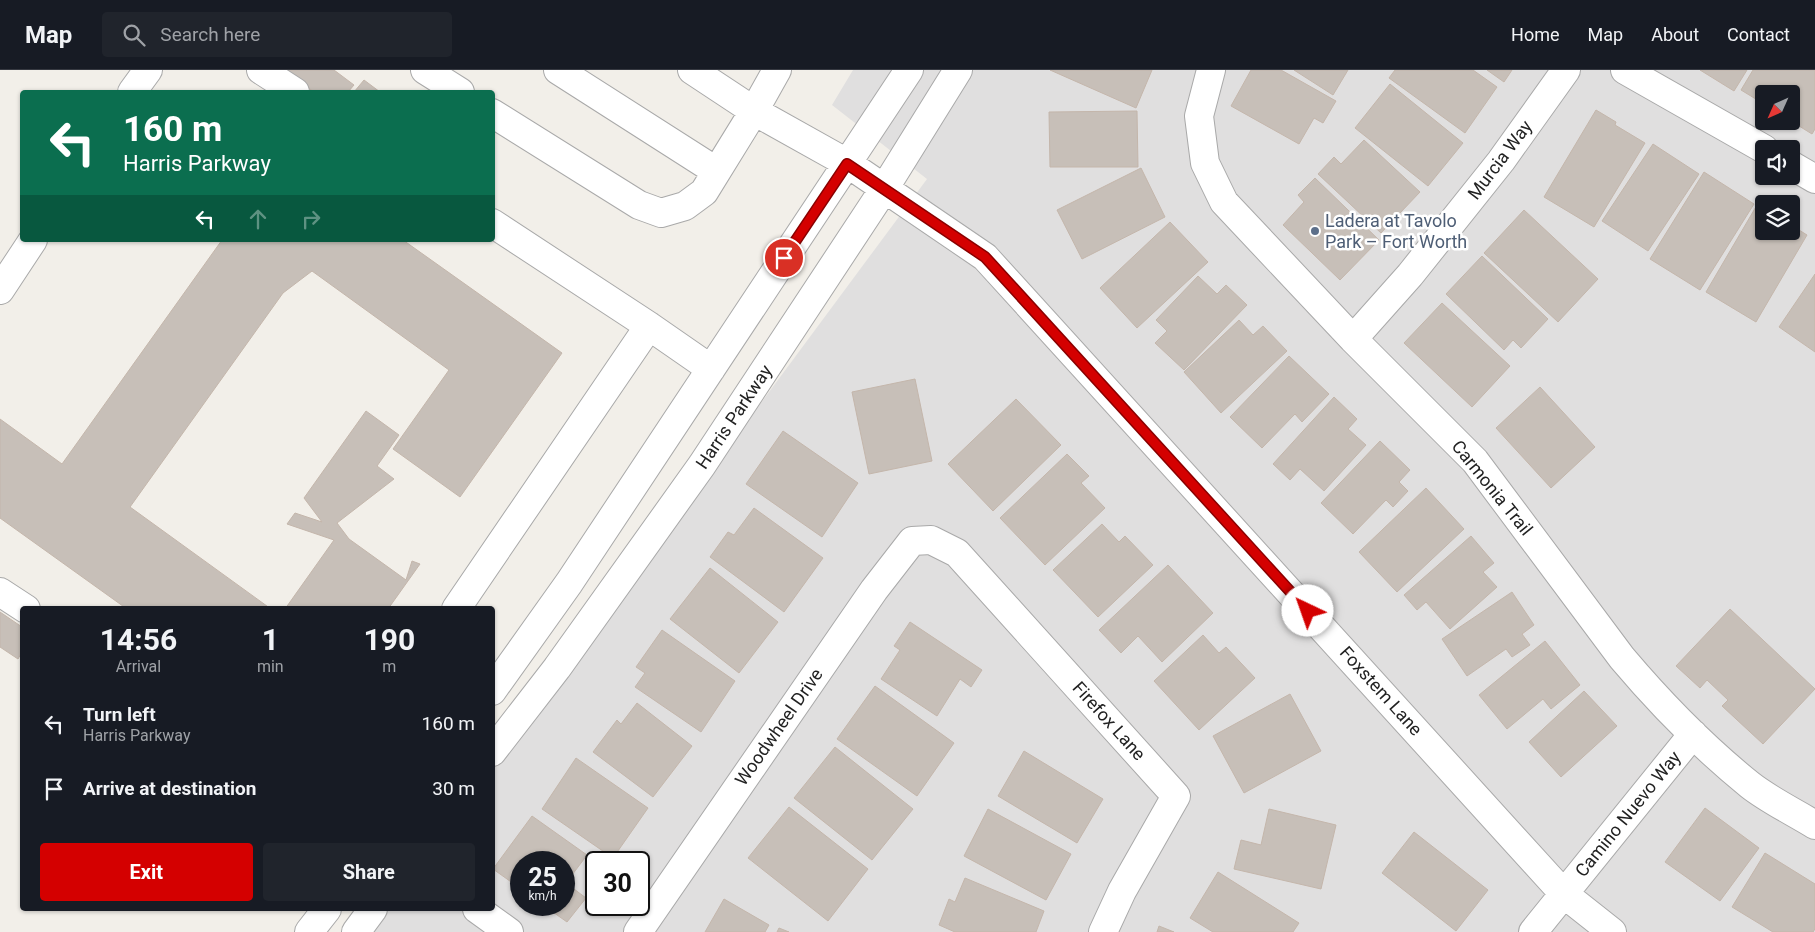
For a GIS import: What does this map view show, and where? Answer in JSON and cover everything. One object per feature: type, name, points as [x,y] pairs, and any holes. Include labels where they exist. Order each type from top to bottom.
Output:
[{"type":"street","points":[[133,90],[148,70]]},
{"type":"street","points":[[261,70],[292,90]]},
{"type":"street","points":[[425,70],[457,90]]},
{"type":"street","points":[[558,70],[716,172]]},
{"type":"street","name":"Foxstem Lane","points":[[692,70],[754,110],[847,164],[985,257],[1564,894],[1612,932]]},
{"type":"street","points":[[495,115],[639,205],[661,213],[685,206],[704,192],[777,70]]},
{"type":"street","points":[[495,687],[569,583],[909,70]]},
{"type":"street","name":"Harris Parkway","points":[[495,748],[557,668],[702,465],[884,189],[958,70]]},
{"type":"street","name":"Carmonia Trail","points":[[1211,70],[1199,116],[1206,163],[1224,202],[1353,339],[1475,461],[1622,658],[1647,688],[1693,734],[1751,786],[1815,825]]},
{"type":"street","name":"Murcia Way","points":[[1353,339],[1410,276],[1501,161],[1566,70]]},
{"type":"street","points":[[1625,70],[1755,144]]},
{"type":"street","points":[[1800,170],[1815,179]]},
{"type":"street","points":[[495,225],[711,369]]},
{"type":"street","points":[[0,290],[32,242]]},
{"type":"street","points":[[458,606],[649,326]]},
{"type":"street","name":"Woodwheel Drive","points":[[638,932],[874,590],[912,541],[931,540]]},
{"type":"street","name":"Firefox Lane","points":[[931,540],[957,553],[1176,796],[1122,891],[1103,932]]},
{"type":"street","points":[[0,592],[21,606]]},
{"type":"street","name":"Camino Nuevo Way","points":[[1533,932],[1693,734]]},
{"type":"street","points":[[308,932],[325,911]]},
{"type":"street","points":[[356,932],[372,911]]},
{"type":"street","points":[[480,911],[509,932]]},
{"type":"shaded area","points":[[853,70],[1815,70],[1815,932],[368,932],[384,911],[495,911],[495,761],[927,179],[832,105]]},
{"type":"building","points":[[284,70],[334,70],[354,85],[350,90],[311,90]]},
{"type":"building","points":[[1050,70],[1152,70],[1136,108]]},
{"type":"building","points":[[1251,70],[1281,70],[1336,101],[1323,123],[1314,118],[1299,144],[1231,106]]},
{"type":"building","points":[[1294,70],[1348,70],[1333,95]]},
{"type":"building","points":[[1395,70],[1473,70],[1497,87],[1465,133],[1389,78]]},
{"type":"building","points":[[1487,70],[1512,70],[1504,82]]},
{"type":"building","points":[[1700,70],[1747,70],[1734,91]]},
{"type":"building","points":[[1753,70],[1815,70],[1815,129],[1812,134],[1800,127],[1800,85],[1755,85],[1755,99],[1741,90]]},
{"type":"building","points":[[364,80],[377,90],[356,90]]},
{"type":"building","points":[[1390,84],[1463,143],[1428,186],[1355,128]]},
{"type":"building","points":[[1596,110],[1616,122],[1615,125],[1645,143],[1594,227],[1544,197]]},
{"type":"building","points":[[1137,111],[1138,167],[1050,167],[1049,112]]},
{"type":"building","points":[[1364,140],[1420,192],[1381,233],[1318,174],[1334,157],[1341,164]]},
{"type":"building","points":[[1653,144],[1699,174],[1648,251],[1602,221]]},
{"type":"building","points":[[1141,168],[1165,217],[1082,259],[1057,210]]},
{"type":"building","points":[[1704,172],[1754,204],[1700,290],[1650,259]]},
{"type":"building","points":[[1315,178],[1379,240],[1340,280],[1283,225],[1304,202],[1298,195]]},
{"type":"building","points":[[1755,208],[1755,240],[1800,240],[1800,231],[1807,235],[1756,322],[1706,292]]},
{"type":"building","points":[[1524,210],[1598,279],[1558,322],[1484,253]]},
{"type":"building","points":[[1170,222],[1208,262],[1137,328],[1100,288]]},
{"type":"building","points":[[221,242],[406,242],[562,353],[460,497],[393,449],[449,370],[312,271],[283,293],[130,507],[267,606],[123,606],[0,518],[0,419],[62,464]]},
{"type":"building","points":[[1482,256],[1548,319],[1521,348],[1513,340],[1504,350],[1446,294]]},
{"type":"building","points":[[1815,274],[1815,352],[1779,327]]},
{"type":"building","points":[[1198,276],[1217,294],[1226,285],[1247,305],[1184,370],[1155,343],[1167,331],[1156,320]]},
{"type":"building","points":[[1442,303],[1510,366],[1472,407],[1404,343]]},
{"type":"building","points":[[1239,320],[1253,335],[1263,326],[1287,351],[1221,413],[1184,372]]},
{"type":"building","points":[[1289,356],[1329,394],[1302,422],[1295,414],[1262,448],[1230,417]]},
{"type":"building","points":[[915,379],[932,461],[869,474],[852,392]]},
{"type":"building","points":[[1540,387],[1595,447],[1551,488],[1496,428]]},
{"type":"building","points":[[1334,397],[1357,419],[1348,429],[1366,445],[1324,491],[1300,469],[1290,480],[1273,464]]},
{"type":"building","points":[[1016,399],[1061,445],[993,511],[948,464]]},
{"type":"building","points":[[366,411],[399,435],[377,466],[394,479],[337,523],[349,539],[406,580],[412,561],[420,564],[390,606],[287,606],[334,540],[287,524],[295,513],[322,522],[304,498]]},
{"type":"building","points":[[783,431],[858,483],[822,537],[746,484]]},
{"type":"building","points":[[1380,441],[1410,470],[1399,482],[1408,491],[1393,507],[1386,500],[1353,534],[1321,503]]},
{"type":"building","points":[[1067,454],[1089,476],[1081,483],[1105,508],[1045,565],[1000,518]]},
{"type":"building","points":[[1426,488],[1464,529],[1397,592],[1359,552]]},
{"type":"building","points":[[754,508],[823,558],[784,612],[710,557],[728,532],[734,535]]},
{"type":"building","points":[[1102,524],[1119,542],[1125,536],[1153,565],[1098,617],[1053,570]]},
{"type":"building","points":[[1471,536],[1494,563],[1483,572],[1497,587],[1450,629],[1426,602],[1417,610],[1404,595]]},
{"type":"building","points":[[1168,565],[1213,613],[1162,662],[1138,636],[1121,653],[1099,630]]},
{"type":"building","points":[[710,568],[778,622],[739,673],[670,619]]},
{"type":"building","points":[[1512,592],[1534,625],[1522,634],[1530,645],[1512,657],[1506,649],[1467,676],[1442,639]]},
{"type":"building","points":[[1730,609],[1815,689],[1763,744],[1722,706],[1728,700],[1707,680],[1700,688],[1676,666]]},
{"type":"building","points":[[0,612],[20,626],[20,656],[18,659],[0,647]]},
{"type":"building","points":[[910,622],[982,670],[971,687],[960,679],[937,716],[881,679],[900,650],[894,646]]},
{"type":"building","points":[[662,630],[735,681],[701,732],[635,687],[645,673],[636,667]]},
{"type":"building","points":[[1203,635],[1219,653],[1226,647],[1255,678],[1199,730],[1154,681]]},
{"type":"building","points":[[1545,641],[1580,685],[1551,709],[1543,699],[1507,729],[1479,695]]},
{"type":"building","points":[[875,686],[954,743],[917,796],[837,739]]},
{"type":"building","points":[[1584,691],[1617,726],[1561,777],[1529,742]]},
{"type":"building","points":[[1290,694],[1321,751],[1244,793],[1213,736]]},
{"type":"building","points":[[637,703],[692,746],[653,797],[593,752],[617,720],[621,724]]},
{"type":"building","points":[[835,747],[913,809],[872,860],[794,798]]},
{"type":"building","points":[[1024,751],[1103,799],[1077,843],[998,796]]},
{"type":"building","points":[[576,758],[648,808],[618,851],[603,851],[542,809]]},
{"type":"building","points":[[789,807],[868,869],[828,921],[748,858]]},
{"type":"building","points":[[1705,808],[1759,848],[1720,901],[1665,862]]},
{"type":"building","points":[[988,809],[1071,854],[1046,900],[964,856]]},
{"type":"building","points":[[1269,809],[1336,825],[1321,889],[1234,869],[1241,840],[1261,845]]},
{"type":"building","points":[[532,816],[585,854],[585,858],[575,871],[575,851],[510,851],[510,881],[495,870],[495,866]]},
{"type":"building","points":[[1414,832],[1488,890],[1456,931],[1382,873]]},
{"type":"building","points":[[1765,853],[1815,884],[1815,929],[1813,932],[1773,932],[1732,907]]},
{"type":"building","points":[[1218,872],[1299,923],[1293,932],[1213,932],[1190,918]]},
{"type":"building","points":[[965,878],[1044,911],[1036,932],[955,932],[939,925],[949,899],[955,902]]},
{"type":"building","points":[[575,890],[585,899],[575,912]]},
{"type":"building","points":[[724,899],[769,925],[765,932],[705,932]]},
{"type":"building","points":[[559,916],[572,916],[567,922]]},
{"type":"building","points":[[1159,926],[1174,932],[1157,932]]},
{"type":"building","points":[[779,928],[789,932],[777,932]]},
{"type":"place","name":"Ladera at Tavolo Park – Fort Worth","points":[[1315,231]]},
{"type":"route","points":[[784,258],[847,164],[985,257],[1308,611]]}]
